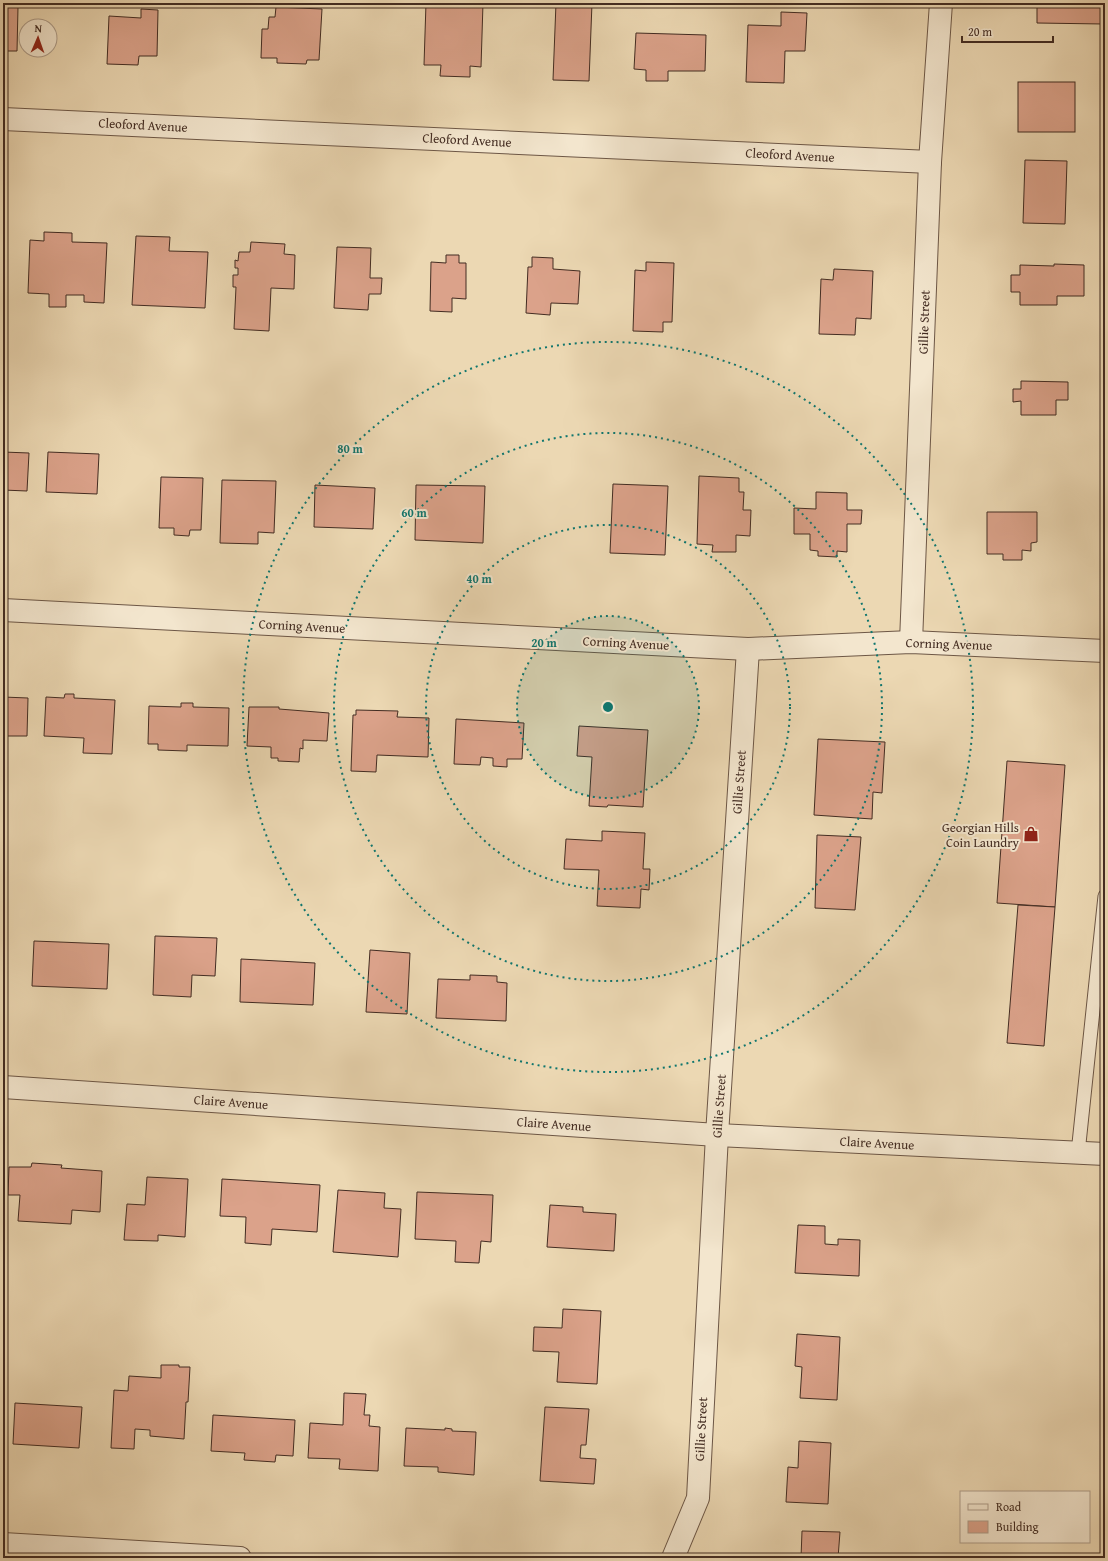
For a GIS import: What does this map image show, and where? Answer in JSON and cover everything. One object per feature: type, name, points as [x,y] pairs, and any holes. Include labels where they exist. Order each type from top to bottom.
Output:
[{"type":"street","name":"Gillie Street","points":[[911,642],[930,162],[941,3]]},
{"type":"street","name":"Cleoford Avenue","points":[[3,119],[930,162]]},
{"type":"street","name":"Corning Avenue","points":[[3,610],[748,649],[911,642],[1105,651]]},
{"type":"street","name":"Gillie Street","points":[[673,1558],[698,1498],[717,1135],[748,649]]},
{"type":"street","name":"Claire Avenue","points":[[3,1087],[717,1135],[1105,1154]]},
{"type":"street","points":[[3,1544],[240,1558]]},
{"type":"lane","points":[[1078,1153],[1105,896]]},
{"type":"building","points":[[426,3],[483,3],[481,67],[470,66],[470,77],[440,76],[441,65],[424,65]]},
{"type":"building","points":[[556,3],[592,3],[589,81],[553,80]]},
{"type":"building","points":[[1037,3],[1103,3],[1103,24],[1037,23]]},
{"type":"building","points":[[3,7],[18,7],[17,51],[3,51]]},
{"type":"building","points":[[276,7],[322,9],[319,60],[307,60],[306,64],[277,63],[277,58],[261,58],[262,29],[268,29],[269,17],[275,17]]},
{"type":"building","points":[[141,9],[158,10],[157,56],[139,56],[138,65],[107,64],[109,16],[141,18]]},
{"type":"building","points":[[781,12],[807,13],[805,51],[785,51],[784,83],[746,82],[748,25],[781,26]]},
{"type":"building","points":[[636,33],[706,35],[705,71],[668,71],[668,81],[646,81],[646,70],[634,69]]},
{"type":"building","points":[[1018,82],[1075,82],[1075,132],[1018,132]]},
{"type":"building","points":[[1025,160],[1067,161],[1065,224],[1023,223]]},
{"type":"building","points":[[44,232],[72,233],[72,242],[107,243],[104,303],[84,302],[84,295],[66,295],[66,307],[49,307],[49,294],[28,293],[30,240],[44,241]]},
{"type":"building","points":[[136,236],[170,237],[169,251],[208,252],[205,308],[132,305]]},
{"type":"building","points":[[251,242],[285,244],[284,254],[295,255],[294,289],[271,288],[269,331],[234,329],[236,287],[233,287],[233,275],[238,275],[238,268],[235,268],[235,260],[238,261],[239,252],[250,252]]},
{"type":"building","points":[[337,247],[371,248],[370,278],[382,278],[381,294],[369,294],[368,310],[334,308]]},
{"type":"building","points":[[446,255],[459,255],[459,263],[466,263],[466,299],[452,298],[452,312],[430,311],[431,262],[446,263]]},
{"type":"building","points":[[532,257],[553,258],[553,269],[580,271],[578,304],[551,303],[550,315],[526,313],[528,267],[532,267]]},
{"type":"building","points":[[646,262],[674,263],[672,322],[663,322],[663,332],[633,331],[635,270],[646,271]]},
{"type":"building","points":[[1054,264],[1084,265],[1084,296],[1057,296],[1057,305],[1020,305],[1020,292],[1011,292],[1011,275],[1020,275],[1020,265],[1054,266]]},
{"type":"building","points":[[834,269],[873,271],[871,319],[856,318],[855,335],[819,334],[821,279],[833,280]]},
{"type":"building","points":[[1021,381],[1068,382],[1068,400],[1056,400],[1056,415],[1021,415],[1021,401],[1013,402],[1013,389],[1021,389]]},
{"type":"building","points":[[3,452],[29,453],[27,491],[3,490]]},
{"type":"building","points":[[48,452],[99,454],[97,494],[46,492]]},
{"type":"building","points":[[699,476],[739,478],[739,492],[744,492],[743,510],[751,510],[750,536],[736,535],[736,552],[712,552],[713,545],[697,544]]},
{"type":"building","points":[[161,477],[203,478],[201,530],[190,530],[189,536],[174,535],[174,528],[159,528]]},
{"type":"building","points":[[222,480],[276,481],[274,533],[258,532],[258,544],[220,543]]},
{"type":"building","points":[[613,484],[668,486],[665,555],[610,553]]},
{"type":"building","points":[[315,485],[375,488],[373,529],[314,527]]},
{"type":"building","points":[[416,485],[485,486],[483,543],[415,540]]},
{"type":"building","points":[[816,492],[847,493],[847,510],[862,510],[861,524],[847,524],[847,552],[837,551],[837,557],[818,556],[818,551],[810,550],[810,534],[794,534],[794,508],[816,509]]},
{"type":"building","points":[[987,512],[1037,512],[1037,542],[1031,543],[1031,551],[1022,550],[1022,560],[1003,560],[1003,554],[987,554]]},
{"type":"building","points":[[65,694],[74,694],[74,698],[115,700],[112,754],[83,753],[84,738],[44,736],[46,697],[64,698]]},
{"type":"building","points":[[3,697],[28,698],[27,736],[3,736]]},
{"type":"building","points":[[181,703],[193,703],[193,707],[229,708],[228,746],[187,745],[187,751],[158,750],[158,744],[148,744],[149,706],[181,707]]},
{"type":"building","points":[[249,707],[279,707],[279,709],[329,713],[327,741],[303,740],[303,749],[300,748],[299,762],[278,761],[278,758],[271,758],[271,747],[247,746]]},
{"type":"building","points":[[356,710],[398,711],[397,717],[429,718],[428,757],[377,755],[376,772],[351,771],[353,715],[356,715]]},
{"type":"building","points":[[456,719],[524,723],[522,759],[507,759],[507,767],[493,766],[493,758],[481,757],[480,765],[454,764]]},
{"type":"building","points":[[579,726],[648,730],[643,807],[608,805],[607,807],[589,806],[592,757],[577,756]]},
{"type":"building","points":[[818,739],[885,742],[882,793],[873,792],[872,819],[814,815]]},
{"type":"building","name":"Georgian Hills Coin Laundry","points":[[1007,761],[1065,765],[1055,907],[997,903]]},
{"type":"building","points":[[602,831],[645,833],[643,869],[650,869],[649,890],[641,889],[640,908],[597,906],[599,870],[564,869],[566,839],[602,841]]},
{"type":"building","points":[[817,835],[861,837],[855,910],[815,908]]},
{"type":"building","points":[[1018,905],[1055,907],[1044,1046],[1007,1043]]},
{"type":"building","points":[[3,933],[7,933],[5,977],[3,977]]},
{"type":"building","points":[[155,936],[217,938],[215,976],[192,975],[191,997],[153,995]]},
{"type":"building","points":[[34,941],[109,944],[107,989],[32,986]]},
{"type":"building","points":[[370,950],[410,953],[407,1014],[366,1012]]},
{"type":"building","points":[[241,959],[315,963],[313,1005],[240,1002]]},
{"type":"building","points":[[470,975],[497,976],[497,982],[507,983],[506,1021],[436,1018],[438,979],[470,980]]},
{"type":"building","points":[[32,1163],[62,1165],[61,1168],[102,1171],[100,1212],[72,1210],[71,1224],[18,1221],[20,1195],[8,1195],[9,1167],[31,1167]]},
{"type":"building","points":[[147,1177],[188,1179],[185,1237],[158,1235],[158,1241],[124,1240],[127,1204],[145,1205]]},
{"type":"building","points":[[222,1179],[320,1185],[317,1232],[272,1229],[271,1245],[245,1243],[246,1217],[220,1216]]},
{"type":"building","points":[[338,1190],[385,1193],[384,1208],[401,1209],[398,1257],[333,1252]]},
{"type":"building","points":[[417,1192],[493,1195],[491,1242],[481,1241],[479,1263],[455,1262],[456,1241],[415,1239]]},
{"type":"building","points":[[550,1205],[583,1207],[583,1212],[616,1214],[614,1251],[547,1247]]},
{"type":"building","points":[[798,1225],[825,1226],[825,1244],[838,1245],[838,1239],[860,1240],[859,1276],[795,1273]]},
{"type":"building","points":[[563,1309],[601,1311],[597,1384],[557,1382],[559,1352],[533,1351],[534,1327],[562,1328]]},
{"type":"building","points":[[797,1334],[840,1337],[837,1400],[800,1398],[802,1367],[795,1366]]},
{"type":"building","points":[[161,1365],[179,1365],[179,1367],[190,1367],[184,1439],[150,1436],[150,1430],[135,1429],[134,1449],[111,1448],[114,1390],[128,1391],[129,1376],[161,1378]]},
{"type":"building","points":[[344,1393],[366,1394],[364,1415],[370,1415],[369,1426],[380,1427],[378,1471],[339,1469],[340,1459],[308,1458],[310,1423],[343,1425]]},
{"type":"building","points":[[15,1403],[82,1407],[79,1448],[13,1444]]},
{"type":"building","points":[[545,1407],[589,1409],[586,1445],[581,1445],[580,1458],[596,1459],[594,1484],[540,1481]]},
{"type":"building","points":[[213,1415],[295,1420],[293,1456],[276,1455],[275,1462],[244,1460],[245,1453],[211,1451]]},
{"type":"building","points":[[406,1428],[445,1430],[445,1428],[452,1429],[452,1431],[476,1432],[474,1475],[438,1472],[438,1467],[404,1466]]},
{"type":"building","points":[[799,1441],[831,1443],[828,1504],[786,1502],[788,1467],[798,1468]]},
{"type":"building","points":[[802,1531],[840,1532],[838,1558],[801,1558]]},
{"type":"place","name":"Georgian Hills Coin Laundry","points":[[1031,834]]}]
